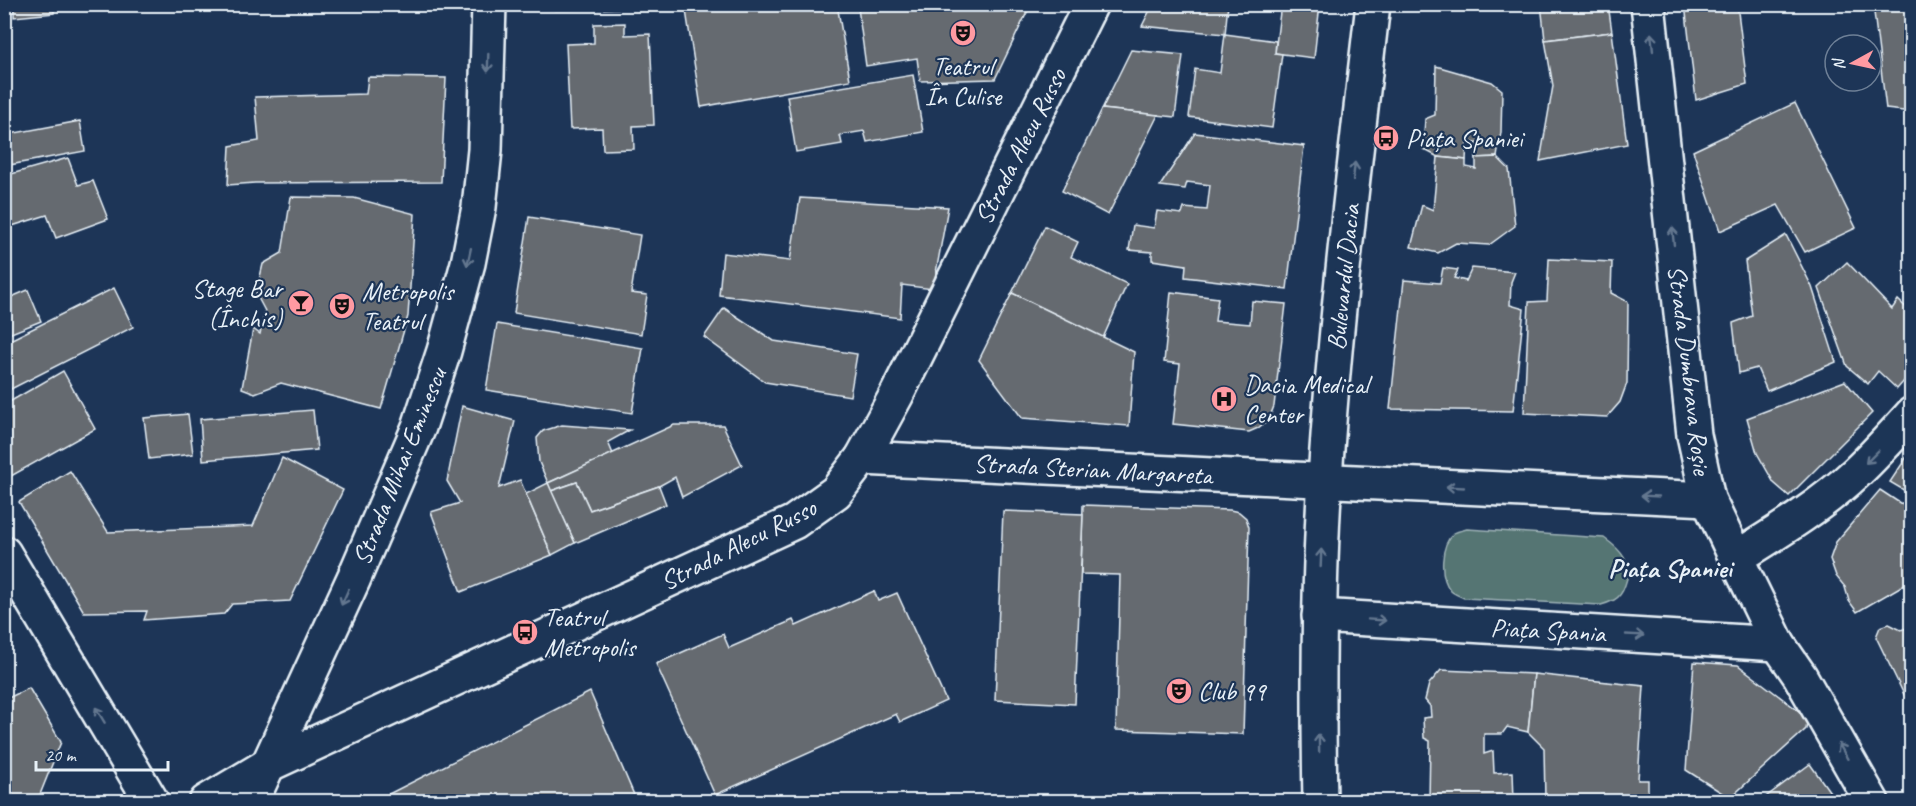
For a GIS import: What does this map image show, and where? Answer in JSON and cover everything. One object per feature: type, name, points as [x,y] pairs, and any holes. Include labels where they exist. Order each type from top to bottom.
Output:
[{"type":"street","name":"Strada Mihai Eminescu","points":[[251,801],[354,578],[419,427],[444,351],[468,263],[479,207],[485,150],[489,4]]},
{"type":"street","name":"Strada Alecu Russo","points":[[206,801],[268,765],[794,522],[836,492],[862,458],[897,394],[1091,4]]},
{"type":"street","name":"Bulevardul Dacia","points":[[1320,801],[1319,616],[1324,480],[1335,352],[1373,4]]},
{"type":"street","name":"Strada Dumbrava Roșie","points":[[1648,4],[1694,435],[1708,499],[1778,644],[1800,676],[1872,801]]},
{"type":"street","points":[[1736,558],[1796,521],[1827,498],[1857,472],[1911,414]]},
{"type":"street","name":"Strada Sterian Margareta","points":[[862,458],[1324,480]]},
{"type":"street","points":[[1324,480],[1708,499]]},
{"type":"street","points":[[4,553],[152,801]]},
{"type":"street","name":"Piața Spania","points":[[1319,616],[1778,644]]},
{"type":"green space","points":[[1467,529],[1604,538],[1616,547],[1627,564],[1624,587],[1616,599],[1601,605],[1464,598],[1452,592],[1447,585],[1444,578],[1443,561],[1449,538],[1455,532]]},
{"type":"building","points":[[14,4],[54,4],[54,13],[14,17]]},
{"type":"building","points":[[554,4],[656,4],[656,7],[555,10]]},
{"type":"building","points":[[685,4],[837,4],[850,80],[701,107]]},
{"type":"building","points":[[896,4],[1031,4],[995,79],[920,81],[917,58],[866,66],[858,8]]},
{"type":"building","points":[[1153,4],[1228,4],[1225,34],[1142,26]]},
{"type":"building","points":[[1281,4],[1320,4],[1314,58],[1275,53]]},
{"type":"building","points":[[1541,4],[1608,4],[1612,32],[1545,40]]},
{"type":"building","points":[[1685,4],[1737,4],[1747,84],[1696,100]]},
{"type":"building","points":[[1873,4],[1912,4],[1912,112],[1886,109],[1883,85],[1883,33],[1877,33]]},
{"type":"building","points":[[625,23],[625,35],[650,34],[654,125],[633,126],[634,149],[603,150],[602,128],[570,129],[566,44],[594,43],[594,24]]},
{"type":"building","points":[[1612,32],[1627,144],[1540,161],[1553,86],[1545,40]]},
{"type":"building","points":[[1225,34],[1276,41],[1275,53],[1282,54],[1272,128],[1189,117],[1195,69],[1220,73]]},
{"type":"building","points":[[1131,50],[1183,55],[1175,117],[1102,109]]},
{"type":"building","points":[[1436,66],[1492,82],[1502,90],[1501,132],[1497,157],[1476,158],[1477,143],[1467,143],[1466,160],[1438,157],[1423,149],[1425,119],[1435,115]]},
{"type":"building","points":[[913,75],[923,132],[867,142],[864,131],[840,135],[842,144],[796,152],[787,96]]},
{"type":"building","points":[[368,77],[446,78],[441,182],[228,185],[230,146],[259,141],[255,97],[366,94]]},
{"type":"building","points":[[1795,103],[1856,228],[1805,252],[1778,205],[1720,231],[1693,151]]},
{"type":"building","points":[[1102,109],[1158,115],[1108,215],[1062,191]]},
{"type":"building","points":[[80,121],[85,151],[4,166],[4,135]]},
{"type":"building","points":[[1195,133],[1304,146],[1287,289],[1185,277],[1186,265],[1152,260],[1152,252],[1129,250],[1133,225],[1154,228],[1157,211],[1182,214],[1184,208],[1207,210],[1210,185],[1187,182],[1185,189],[1160,186]]},
{"type":"building","points":[[1438,157],[1466,160],[1466,167],[1476,169],[1476,158],[1497,157],[1509,169],[1515,226],[1489,245],[1456,243],[1438,253],[1411,247],[1422,205],[1433,210]]},
{"type":"building","points":[[68,158],[78,185],[93,181],[108,219],[56,238],[47,215],[12,226],[4,205],[4,176]]},
{"type":"building","points":[[291,197],[354,198],[415,214],[408,316],[381,409],[281,383],[255,393],[242,388],[253,329],[260,334],[265,311],[256,294],[263,264],[282,253]]},
{"type":"building","points":[[800,198],[948,207],[933,289],[902,285],[900,318],[719,295],[723,253],[790,261]]},
{"type":"building","points":[[529,217],[640,235],[631,293],[647,295],[641,334],[514,313]]},
{"type":"building","points":[[1045,226],[1078,242],[1071,257],[1127,284],[1103,338],[1012,293]]},
{"type":"building","points":[[1786,235],[1812,287],[1836,362],[1767,391],[1757,368],[1739,373],[1733,323],[1752,316],[1745,261]]},
{"type":"building","points":[[1549,259],[1612,262],[1611,293],[1628,302],[1627,383],[1620,402],[1607,417],[1524,413],[1529,302],[1547,301]]},
{"type":"building","points":[[1847,262],[1892,309],[1898,300],[1912,313],[1912,372],[1897,389],[1878,371],[1868,384],[1847,366],[1819,288]]},
{"type":"building","points":[[1443,268],[1458,270],[1454,278],[1466,281],[1472,268],[1515,272],[1511,282],[1510,305],[1524,309],[1513,411],[1390,409],[1404,280],[1440,283]]},
{"type":"building","points":[[4,285],[9,298],[28,290],[41,321],[4,336]]},
{"type":"building","points":[[114,288],[133,327],[7,391],[4,386],[4,343]]},
{"type":"building","points":[[1171,292],[1218,298],[1215,321],[1250,324],[1252,301],[1286,304],[1274,406],[1269,419],[1258,428],[1249,432],[1173,424],[1180,364],[1164,362]]},
{"type":"building","points":[[1012,293],[1134,352],[1129,426],[1022,418],[979,360]]},
{"type":"building","points":[[724,308],[774,341],[857,354],[850,396],[765,382],[704,337]]},
{"type":"building","points":[[497,324],[643,348],[632,413],[486,390]]},
{"type":"building","points":[[63,371],[95,429],[4,480],[4,405]]},
{"type":"building","points":[[1845,381],[1872,413],[1789,496],[1774,483],[1757,453],[1747,418]]},
{"type":"building","points":[[462,406],[515,421],[499,488],[520,480],[552,555],[461,592],[431,512],[460,503],[447,481]]},
{"type":"building","points":[[313,410],[317,450],[203,460],[200,419]]},
{"type":"building","points":[[188,414],[193,454],[149,459],[144,418]]},
{"type":"building","points":[[562,425],[630,430],[608,442],[613,454],[548,483],[539,462],[537,438],[543,431]]},
{"type":"building","points":[[674,425],[723,425],[742,465],[682,497],[675,477],[659,486],[590,510],[577,482],[551,491],[548,483]]},
{"type":"building","points":[[1912,449],[1912,495],[1890,482]]},
{"type":"building","points":[[282,458],[343,490],[290,601],[232,604],[224,614],[144,620],[147,611],[84,612],[19,502],[70,471],[108,532],[253,526]]},
{"type":"building","points":[[577,482],[590,510],[659,486],[666,504],[575,543],[551,491]]},
{"type":"building","points":[[548,483],[575,543],[552,555],[526,494]]},
{"type":"building","points":[[1880,490],[1912,511],[1912,580],[1857,612],[1849,601],[1845,587],[1836,576],[1830,559],[1836,542]]},
{"type":"building","points":[[1083,505],[1230,510],[1239,512],[1246,518],[1249,527],[1243,734],[1116,730],[1120,575],[1081,574]]},
{"type":"building","points":[[1003,511],[1083,514],[1075,704],[995,700]]},
{"type":"building","points":[[874,591],[878,601],[897,593],[946,701],[900,722],[896,714],[715,795],[656,664],[723,634],[729,648],[793,620],[796,626]]},
{"type":"building","points":[[1889,624],[1901,630],[1912,626],[1912,711],[1876,637],[1880,627]]},
{"type":"building","points":[[1694,662],[1738,665],[1808,718],[1806,729],[1730,798],[1686,770]]},
{"type":"building","points":[[1441,670],[1534,674],[1528,732],[1507,727],[1502,734],[1484,734],[1484,754],[1493,751],[1494,773],[1513,772],[1514,802],[1429,802],[1430,741],[1424,738],[1423,718],[1431,717],[1430,706],[1425,700],[1429,684]]},
{"type":"building","points":[[1534,674],[1644,686],[1638,780],[1648,780],[1648,802],[1545,800],[1544,748],[1528,732]]},
{"type":"building","points":[[29,688],[61,742],[37,802],[4,802],[4,700]]},
{"type":"building","points":[[590,692],[634,795],[620,802],[373,802]]},
{"type":"building","points":[[1810,764],[1837,802],[1759,802]]},
{"type":"place","name":"Teatrul În Culise","points":[[963,33]]},
{"type":"place","name":"Piața Spaniei","points":[[1386,138]]},
{"type":"place","name":"Stage Bar (Închis)","points":[[301,303]]},
{"type":"place","name":"Metropolis Teatrul","points":[[342,306]]},
{"type":"place","name":"Dacia Medical Center","points":[[1224,399]]},
{"type":"place","name":"Teatrul Metropolis","points":[[525,632]]},
{"type":"place","name":"Club 99","points":[[1179,691]]},
{"type":"district","name":"Piața Spaniei","points":[[1670,568]]}]
